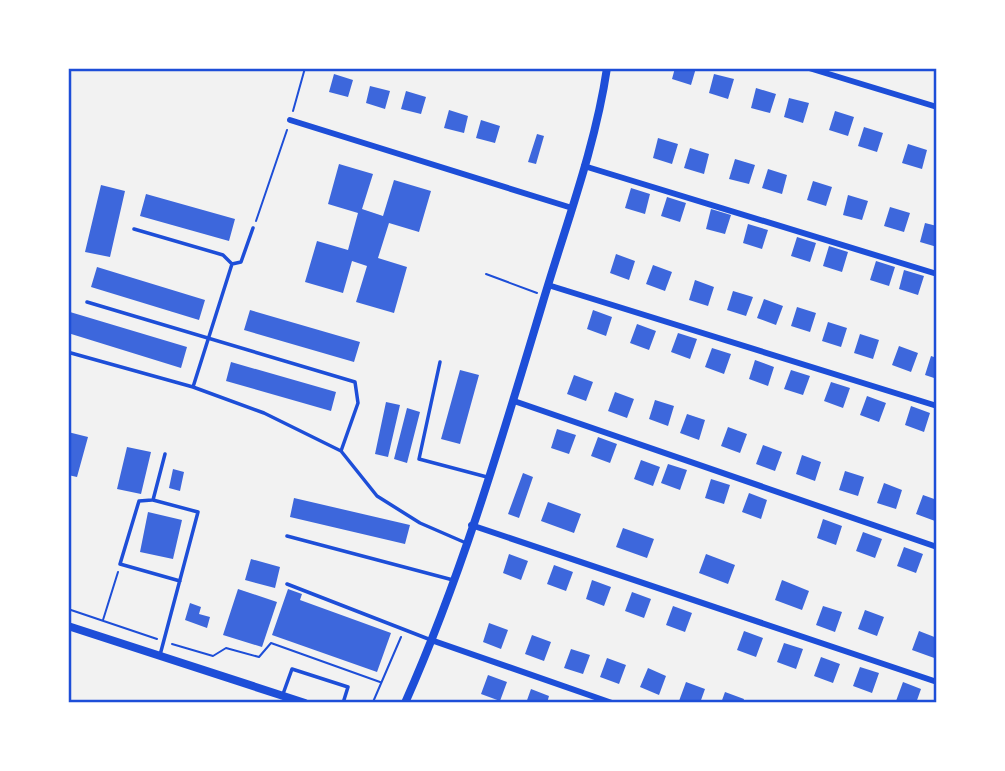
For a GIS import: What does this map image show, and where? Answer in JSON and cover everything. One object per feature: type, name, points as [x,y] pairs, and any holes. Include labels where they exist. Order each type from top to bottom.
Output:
[{"type":"street","points":[[405,703],[453,580],[514,401],[584,166],[607,68]]},
{"type":"street","points":[[809,68],[937,107]]},
{"type":"street","points":[[290,120],[572,208]]},
{"type":"street","points":[[584,166],[937,274]]},
{"type":"street","points":[[548,285],[937,406]]},
{"type":"street","points":[[514,401],[937,547]]},
{"type":"street","points":[[471,525],[937,682]]},
{"type":"street","points":[[68,626],[305,703]]},
{"type":"street","points":[[431,640],[612,703]]},
{"type":"lane","points":[[232,264],[241,262],[253,228]]},
{"type":"lane","points":[[134,229],[223,255],[232,264]]},
{"type":"lane","points":[[193,387],[206,339],[232,264]]},
{"type":"lane","points":[[87,302],[355,382],[358,402],[341,451]]},
{"type":"lane","points":[[71,353],[193,387],[264,413],[341,451],[377,496],[420,523],[466,543]]},
{"type":"lane","points":[[440,362],[419,459],[487,477]]},
{"type":"lane","points":[[153,500],[165,454]]},
{"type":"lane","points":[[160,657],[180,582],[198,512],[153,500],[139,501],[120,564],[180,582]]},
{"type":"lane","points":[[287,536],[453,580]]},
{"type":"lane","points":[[287,584],[431,640]]},
{"type":"lane","points":[[282,696],[292,669],[348,687],[343,703]]},
{"type":"path","points":[[253,228],[305,68]]},
{"type":"path","points":[[486,274],[538,293]]},
{"type":"path","points":[[103,621],[120,564]]},
{"type":"path","points":[[373,702],[404,630]]},
{"type":"path","points":[[271,643],[380,682]]},
{"type":"building","points":[[675,68],[696,68],[691,85],[672,79]]},
{"type":"building","points":[[334,74],[353,80],[348,97],[329,92]]},
{"type":"building","points":[[714,74],[734,79],[728,99],[709,93]]},
{"type":"building","points":[[370,86],[390,91],[385,109],[366,103]]},
{"type":"building","points":[[756,88],[776,94],[770,113],[751,108]]},
{"type":"building","points":[[406,91],[426,97],[421,114],[401,109]]},
{"type":"building","points":[[789,98],[809,103],[803,123],[784,117]]},
{"type":"building","points":[[449,110],[468,116],[464,133],[444,128]]},
{"type":"building","points":[[835,111],[854,117],[848,136],[829,130]]},
{"type":"building","points":[[481,120],[500,126],[495,143],[476,138]]},
{"type":"building","points":[[864,127],[883,133],[877,152],[858,146]]},
{"type":"building","points":[[537,134],[544,136],[536,164],[528,162]]},
{"type":"building","points":[[658,138],[678,144],[672,164],[653,158]]},
{"type":"building","points":[[908,144],[927,150],[922,169],[902,163]]},
{"type":"building","points":[[690,148],[709,154],[704,174],[684,168]]},
{"type":"building","points":[[735,159],[755,165],[749,184],[729,179]]},
{"type":"building","points":[[339,164],[373,174],[362,209],[383,216],[394,180],[431,191],[419,232],[389,223],[378,258],[407,267],[394,313],[356,302],[367,266],[352,261],[343,293],[305,282],[317,241],[348,250],[358,213],[328,204]]},
{"type":"building","points":[[768,169],[787,175],[782,194],[762,188]]},
{"type":"building","points":[[813,181],[832,187],[826,206],[807,200]]},
{"type":"building","points":[[101,185],[125,191],[110,257],[85,252]]},
{"type":"building","points":[[631,188],[650,194],[645,214],[625,208]]},
{"type":"building","points":[[146,194],[235,219],[229,241],[140,216]]},
{"type":"building","points":[[848,195],[868,201],[862,220],[843,215]]},
{"type":"building","points":[[667,197],[686,203],[680,222],[661,216]]},
{"type":"building","points":[[890,207],[910,213],[904,232],[884,226]]},
{"type":"building","points":[[711,209],[731,215],[725,234],[706,229]]},
{"type":"building","points":[[925,223],[937,226],[937,247],[920,242]]},
{"type":"building","points":[[748,224],[768,230],[762,249],[743,243]]},
{"type":"building","points":[[797,237],[816,243],[810,262],[791,256]]},
{"type":"building","points":[[829,246],[848,252],[842,272],[823,266]]},
{"type":"building","points":[[616,254],[635,261],[629,280],[610,273]]},
{"type":"building","points":[[876,261],[895,267],[889,286],[870,280]]},
{"type":"building","points":[[653,265],[672,272],[665,291],[646,284]]},
{"type":"building","points":[[97,267],[205,300],[199,320],[91,287]]},
{"type":"building","points":[[904,270],[924,276],[918,295],[899,289]]},
{"type":"building","points":[[695,280],[714,287],[708,306],[689,300]]},
{"type":"building","points":[[733,291],[753,297],[746,316],[727,310]]},
{"type":"building","points":[[764,299],[783,306],[776,325],[757,318]]},
{"type":"building","points":[[797,307],[816,313],[810,332],[791,326]]},
{"type":"building","points":[[250,310],[360,342],[354,362],[244,330]]},
{"type":"building","points":[[593,310],[612,317],[606,336],[587,329]]},
{"type":"building","points":[[70,312],[187,347],[181,368],[68,333]]},
{"type":"building","points":[[828,322],[847,328],[841,347],[822,341]]},
{"type":"building","points":[[637,324],[656,331],[649,350],[630,343]]},
{"type":"building","points":[[678,333],[697,339],[690,359],[671,352]]},
{"type":"building","points":[[860,334],[879,340],[873,359],[854,353]]},
{"type":"building","points":[[899,346],[918,353],[911,372],[892,365]]},
{"type":"building","points":[[712,348],[731,354],[724,374],[705,367]]},
{"type":"building","points":[[931,356],[937,358],[937,379],[925,375]]},
{"type":"building","points":[[755,360],[774,367],[768,386],[749,379]]},
{"type":"building","points":[[231,362],[336,392],[331,411],[226,381]]},
{"type":"building","points":[[460,370],[479,375],[460,444],[441,439]]},
{"type":"building","points":[[791,370],[810,376],[803,395],[784,389]]},
{"type":"building","points":[[574,375],[593,382],[586,401],[567,394]]},
{"type":"building","points":[[831,382],[850,388],[843,408],[824,401]]},
{"type":"building","points":[[615,392],[634,399],[627,418],[608,411]]},
{"type":"building","points":[[867,396],[886,403],[879,422],[860,415]]},
{"type":"building","points":[[655,400],[674,406],[668,426],[649,419]]},
{"type":"building","points":[[386,402],[400,405],[388,457],[375,454]]},
{"type":"building","points":[[911,406],[930,413],[924,432],[905,425]]},
{"type":"building","points":[[407,408],[420,412],[407,463],[394,459]]},
{"type":"building","points":[[687,414],[705,420],[699,440],[680,433]]},
{"type":"building","points":[[728,427],[747,434],[740,453],[721,446]]},
{"type":"building","points":[[557,429],[576,435],[569,454],[551,448]]},
{"type":"building","points":[[68,432],[88,437],[77,477],[68,475]]},
{"type":"building","points":[[598,437],[617,444],[610,463],[591,456]]},
{"type":"building","points":[[763,445],[782,452],[775,471],[756,464]]},
{"type":"building","points":[[127,447],[151,452],[141,494],[117,489]]},
{"type":"building","points":[[802,455],[821,462],[815,481],[796,474]]},
{"type":"building","points":[[641,460],[660,467],[653,486],[634,479]]},
{"type":"building","points":[[668,464],[687,470],[680,490],[661,483]]},
{"type":"building","points":[[173,469],[184,472],[180,491],[169,488]]},
{"type":"building","points":[[845,471],[864,477],[858,496],[839,490]]},
{"type":"building","points":[[523,473],[533,477],[519,518],[508,514]]},
{"type":"building","points":[[711,479],[730,485],[724,504],[705,498]]},
{"type":"building","points":[[884,483],[902,490],[896,509],[877,503]]},
{"type":"building","points":[[749,493],[767,500],[761,519],[742,512]]},
{"type":"building","points":[[923,495],[937,500],[935,521],[916,514]]},
{"type":"building","points":[[294,498],[410,525],[405,544],[290,517]]},
{"type":"building","points":[[548,502],[581,514],[574,533],[541,521]]},
{"type":"building","points":[[148,512],[182,520],[173,559],[140,552]]},
{"type":"building","points":[[823,519],[842,526],[836,545],[817,538]]},
{"type":"building","points":[[623,528],[654,539],[647,558],[616,547]]},
{"type":"building","points":[[863,532],[882,539],[875,558],[856,551]]},
{"type":"building","points":[[904,547],[923,554],[916,573],[897,566]]},
{"type":"building","points":[[509,554],[528,561],[521,580],[503,573]]},
{"type":"building","points":[[706,554],[735,565],[728,584],[699,573]]},
{"type":"building","points":[[251,559],[280,567],[275,588],[245,580]]},
{"type":"building","points":[[554,565],[573,572],[566,591],[547,584]]},
{"type":"building","points":[[592,580],[611,587],[604,606],[586,599]]},
{"type":"building","points":[[782,580],[809,591],[802,610],[775,600]]},
{"type":"building","points":[[238,589],[277,602],[262,647],[223,635]]},
{"type":"building","points":[[288,589],[302,594],[300,600],[391,633],[377,672],[272,635]]},
{"type":"building","points":[[632,592],[651,599],[644,618],[625,611]]},
{"type":"building","points":[[190,603],[201,607],[199,614],[210,617],[207,628],[185,620]]},
{"type":"building","points":[[673,606],[692,613],[685,632],[666,625]]},
{"type":"building","points":[[823,606],[842,612],[835,632],[816,625]]},
{"type":"building","points":[[865,610],[884,617],[877,636],[858,629]]},
{"type":"building","points":[[489,623],[508,630],[501,649],[483,642]]},
{"type":"building","points":[[744,631],[763,638],[756,657],[737,650]]},
{"type":"building","points":[[919,631],[937,638],[937,659],[912,650]]},
{"type":"building","points":[[532,635],[551,642],[544,661],[525,654]]},
{"type":"building","points":[[784,643],[803,649],[796,669],[777,662]]},
{"type":"building","points":[[571,649],[590,655],[583,674],[564,668]]},
{"type":"building","points":[[821,657],[840,664],[833,683],[814,676]]},
{"type":"building","points":[[607,658],[626,665],[619,684],[600,677]]},
{"type":"building","points":[[860,667],[879,673],[872,693],[853,686]]},
{"type":"building","points":[[648,668],[666,676],[659,695],[640,687]]},
{"type":"building","points":[[488,675],[507,682],[500,701],[481,694]]},
{"type":"building","points":[[686,682],[705,689],[700,703],[679,701]]},
{"type":"building","points":[[903,682],[921,689],[916,703],[896,701]]},
{"type":"building","points":[[531,689],[549,696],[547,703],[526,703]]},
{"type":"building","points":[[725,692],[744,699],[743,703],[721,703]]}]
